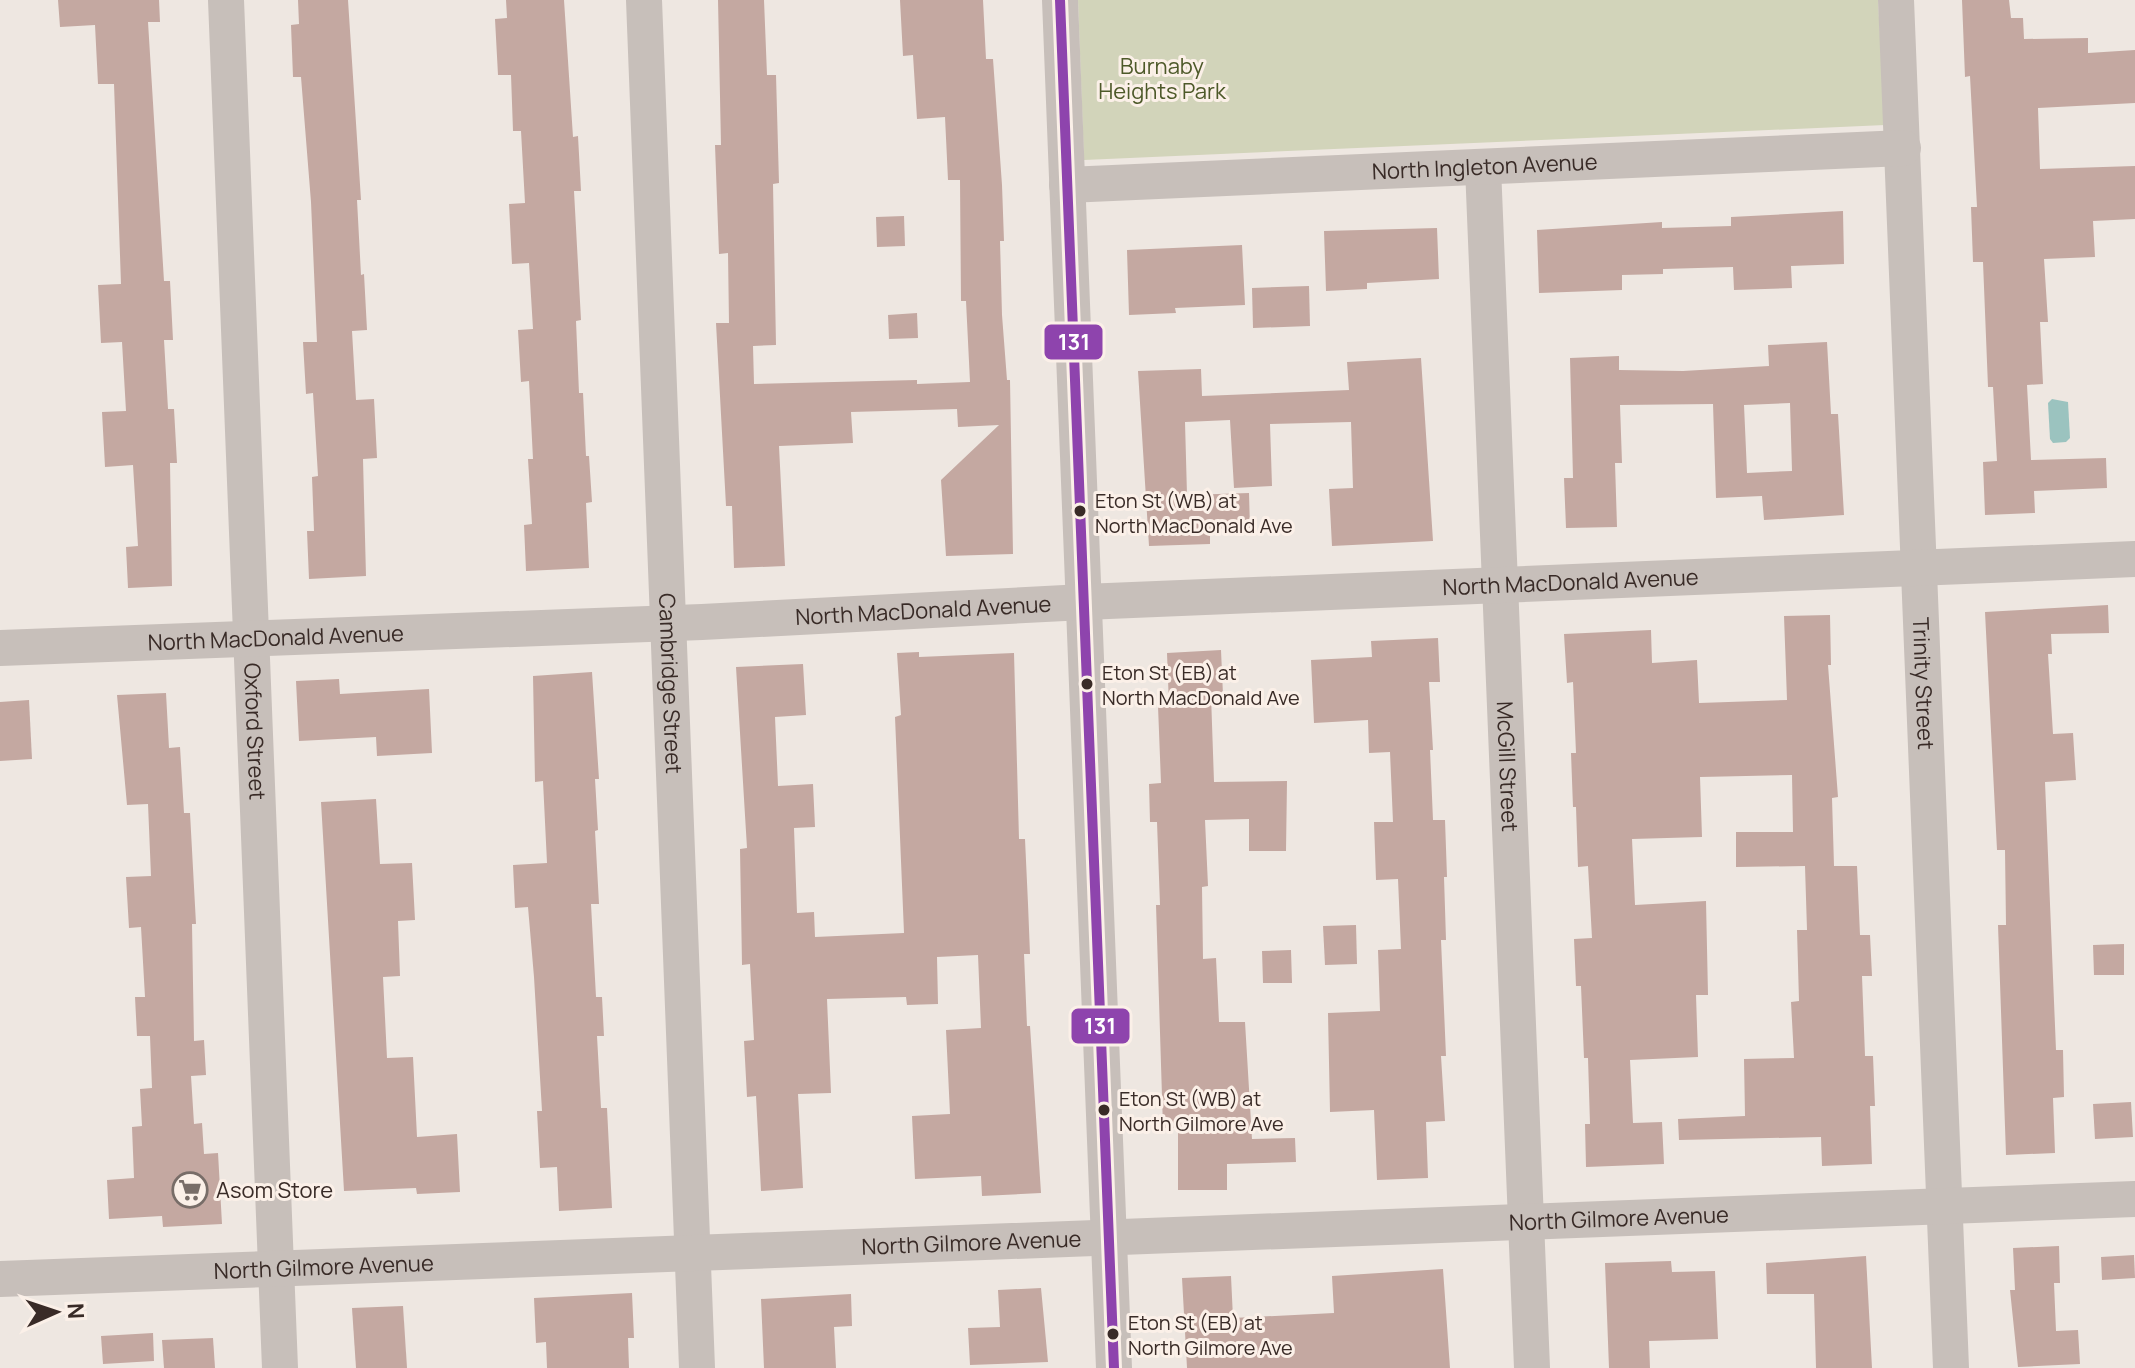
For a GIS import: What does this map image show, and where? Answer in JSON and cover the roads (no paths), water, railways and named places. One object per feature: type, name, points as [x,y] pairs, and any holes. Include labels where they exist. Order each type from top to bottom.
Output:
[{"type":"street","name":"Oxford Street","points":[[226,0],[280,1368]]},
{"type":"street","name":"Cambridge Street","points":[[644,0],[671,623],[697,1368]]},
{"type":"street","points":[[1060,0],[1114,1368]]},
{"type":"street","name":"Trinity Street","points":[[1896,0],[1951,1368]]},
{"type":"street","name":"North Ingleton Avenue","points":[[1067,185],[1903,148]]},
{"type":"street","name":"McGill Street","points":[[1483,167],[1532,1368]]},
{"type":"street","name":"North MacDonald Avenue","points":[[0,648],[671,623],[1084,602],[2135,559]]},
{"type":"street","name":"North Gilmore Avenue","points":[[0,1279],[1526,1222],[1732,1211],[2135,1199]]},
{"type":"water","points":[[2052,399],[2068,402],[2070,438],[2066,442],[2053,443],[2050,439],[2048,403]]},
{"type":"place","name":"Eton St (WB) at North MacDonald Ave","points":[[1080,511]]},
{"type":"place","name":"Eton St (EB) at North MacDonald Ave","points":[[1087,684]]},
{"type":"place","name":"Eton St (WB) at North Gilmore Ave","points":[[1104,1110]]},
{"type":"place","name":"Asom Store","points":[[190,1190]]},
{"type":"place","name":"Eton St (EB) at North Gilmore Ave","points":[[1113,1334]]},
{"type":"park label","name":"Burnaby Heights Park","points":[[1162,78]]}]
